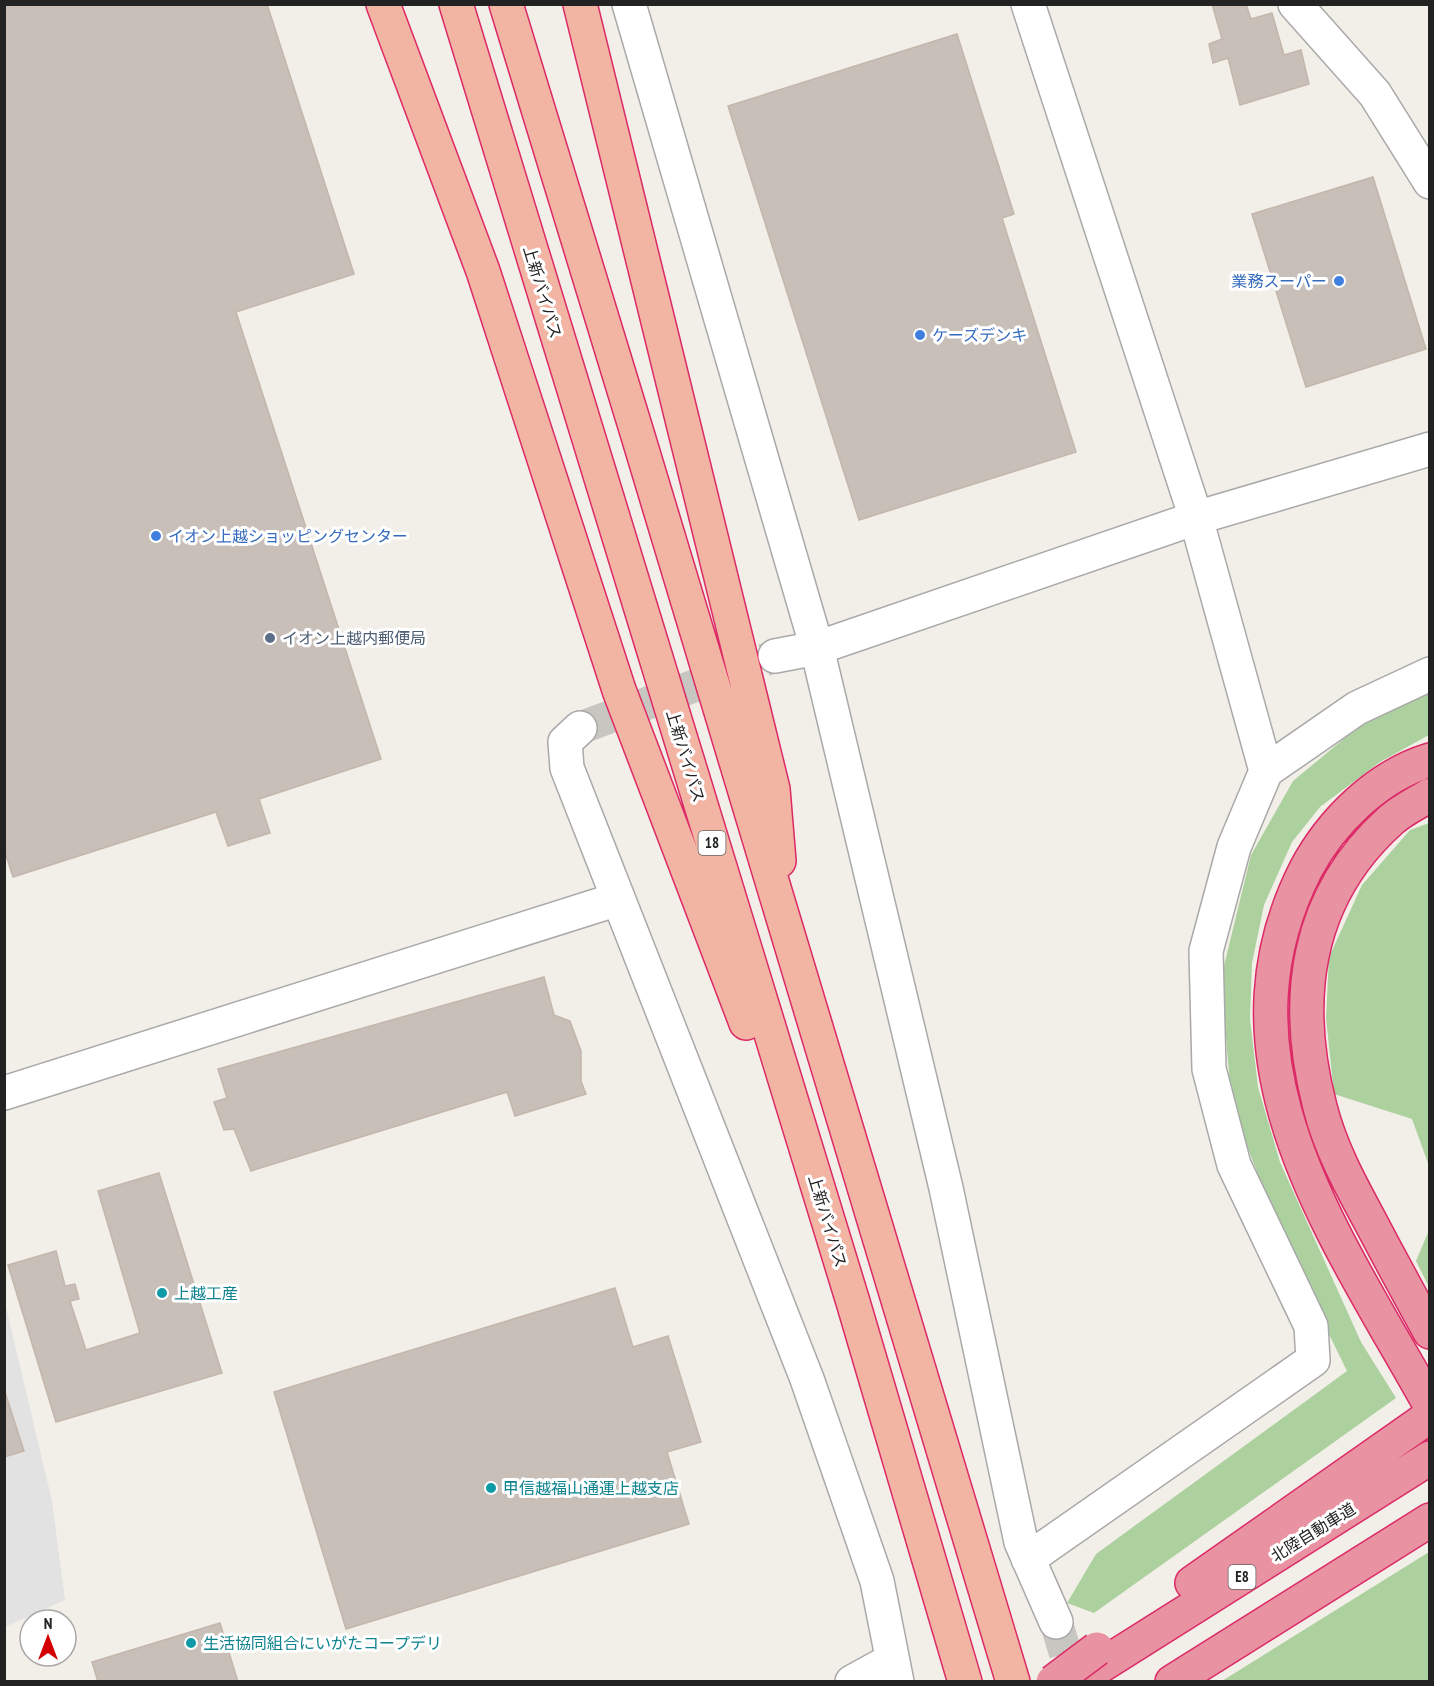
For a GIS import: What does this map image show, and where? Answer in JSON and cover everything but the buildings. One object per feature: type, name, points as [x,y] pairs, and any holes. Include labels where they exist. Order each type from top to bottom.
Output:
[{"type":"highway","points":[[383,4],[483,271],[619,690],[853,1302]]},
{"type":"highway","name":"上新バイパス","points":[[456,4],[853,1302],[965,1682]]},
{"type":"highway","points":[[506,4],[1013,1682]]},
{"type":"highway","points":[[580,4],[773,789],[785,929]]},
{"type":"highway","points":[[1430,760],[1386,781],[1344,815],[1313,855],[1292,897],[1277,954],[1270,1012],[1275,1072],[1291,1136],[1311,1190],[1430,1405]]},
{"type":"highway","points":[[1430,795],[1393,818],[1360,851],[1331,893],[1314,941],[1306,992],[1309,1051],[1320,1108],[1344,1171],[1430,1332]]},
{"type":"highway","points":[[1053,1682],[1100,1656],[1373,1477],[1430,1416]]},
{"type":"highway","points":[[1373,1477],[1430,1458]]},
{"type":"highway","points":[[1172,1682],[1418,1527]]},
{"type":"highway","points":[[1075,1682],[1100,1656]]},
{"type":"street","points":[[629,4],[817,648],[946,1188],[1021,1542],[1056,1622]]},
{"type":"street","points":[[1028,4],[1196,518],[1266,771]]},
{"type":"street","points":[[1295,4],[1375,94],[1430,182]]},
{"type":"street","points":[[775,656],[817,648],[1196,518],[1430,449]]},
{"type":"street","points":[[1029,1559],[1313,1360],[1311,1326],[1278,1262],[1234,1165],[1209,1069],[1206,951],[1234,847],[1266,771],[1357,708],[1430,674]]},
{"type":"street","points":[[580,728],[566,742],[567,768],[807,1379],[877,1581],[895,1671],[852,1682]]},
{"type":"street","points":[[4,1093],[618,899]]},
{"type":"green space","points":[[1429,694],[1429,735],[1380,762],[1320,807],[1292,842],[1264,905],[1252,963],[1250,1019],[1258,1087],[1280,1162],[1361,1342],[1396,1398],[1094,1613],[1067,1603],[1096,1554],[1347,1371],[1291,1257],[1232,1109],[1221,978],[1251,855],[1293,781],[1380,709]]},
{"type":"green space","points":[[1430,823],[1429,1166],[1412,1119],[1334,1094],[1326,1018],[1329,957],[1362,885],[1410,830]]},
{"type":"green space","points":[[1429,1230],[1429,1287],[1416,1261]]},
{"type":"green space","points":[[1429,1552],[1429,1681],[1222,1681]]},
{"type":"shaded area","points":[[4,1299],[52,1501],[65,1600],[47,1608],[18,1608],[18,1621],[5,1627]]},
{"type":"tunnel","points":[[580,728],[770,658]]},
{"type":"tunnel","points":[[1056,1622],[1074,1682]]},
{"type":"place","name":"業務スーパー","points":[[1339,281]]},
{"type":"place","name":"ケーズデンキ","points":[[920,335]]},
{"type":"place","name":"イオン上越ショッピングセンター","points":[[156,536]]},
{"type":"place","name":"イオン上越内郵便局","points":[[270,638]]},
{"type":"place","name":"上越工産","points":[[162,1293]]},
{"type":"place","name":"甲信越福山通運上越支店","points":[[491,1488]]},
{"type":"place","name":"生活協同組合にいがたコープデリ","points":[[191,1643]]}]
